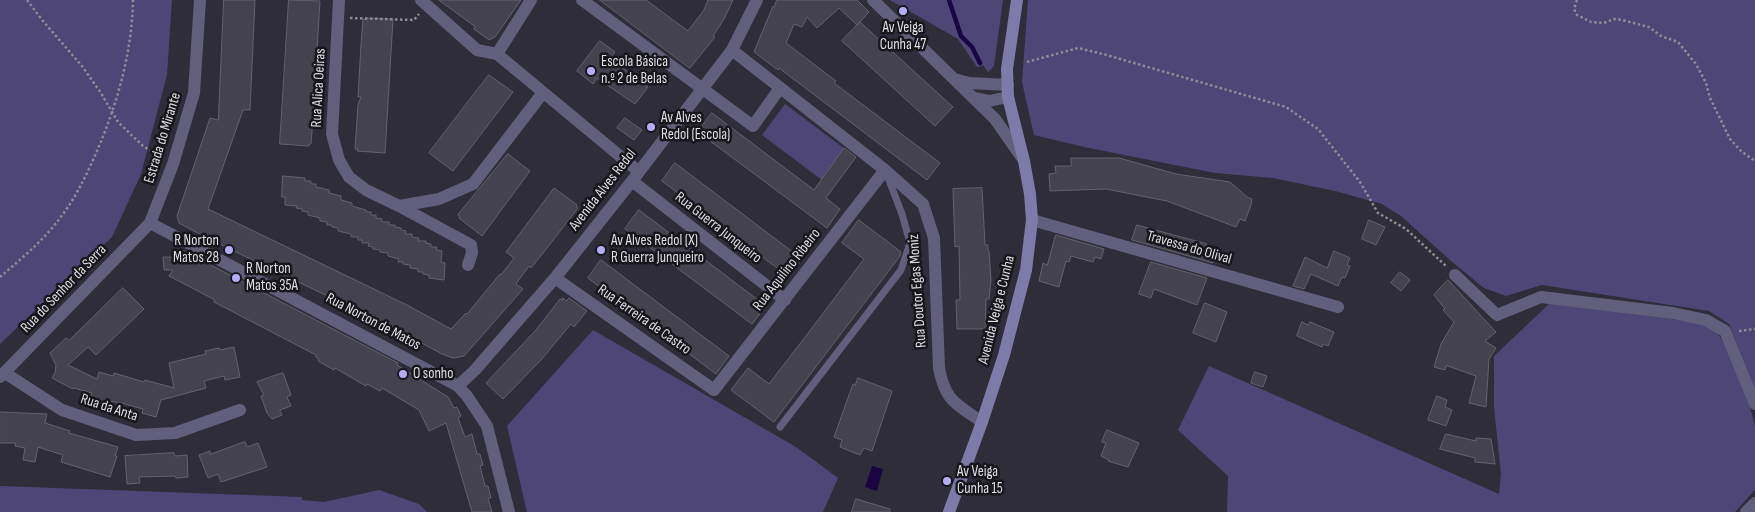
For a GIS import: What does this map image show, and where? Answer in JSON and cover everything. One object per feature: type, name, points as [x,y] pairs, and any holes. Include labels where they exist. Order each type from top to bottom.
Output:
[{"type":"street","name":"Estrada do Mirante","points":[[150,223],[173,164],[194,93],[200,0]]},
{"type":"street","name":"Rua Alica Oeiras","points":[[339,0],[332,134],[339,160],[349,177],[366,190],[471,245],[472,253],[468,265]]},
{"type":"street","points":[[424,3],[477,50],[497,54],[531,0]]},
{"type":"street","points":[[582,0],[753,126],[780,88]]},
{"type":"street","name":"Avenida Alves Redol","points":[[458,386],[475,370],[555,278],[635,176],[732,50],[758,0]]},
{"type":"street","name":"Avenida Veiga e Cunha","points":[[873,0],[995,119],[1024,161],[1030,194],[1032,220],[1026,270],[1017,308],[982,422],[949,512]]},
{"type":"street","points":[[1017,0],[1007,69],[1008,91],[1024,161]]},
{"type":"street","name":"Rua Doutor Egas Moniz","points":[[732,50],[885,170],[923,204],[934,238],[939,368],[942,385],[952,401],[982,422]]},
{"type":"street","name":"Rua Guerra Junqueiro","points":[[497,54],[635,176],[785,300]]},
{"type":"street","points":[[954,79],[1008,91]]},
{"type":"street","points":[[972,97],[989,101],[1008,91]]},
{"type":"street","points":[[399,206],[439,198],[473,184],[542,94]]},
{"type":"street","name":"Rua Aquilino Ribeiro","points":[[714,390],[885,170]]},
{"type":"street","name":"Travessa do Olival","points":[[1032,220],[1338,308]]},
{"type":"street","name":"Rua do Senhor da Serra","points":[[2,375],[150,223]]},
{"type":"street","name":"Rua Norton de Matos","points":[[150,223],[458,386],[487,426],[509,512]]},
{"type":"street","points":[[1455,275],[1497,315],[1542,297],[1673,313],[1706,320],[1725,331],[1755,404]]},
{"type":"street","name":"Rua Ferreira de Castro","points":[[555,278],[714,390]]},
{"type":"street","name":"Rua da Anta","points":[[2,375],[62,410],[136,435],[175,433],[240,410]]},
{"type":"street","points":[[1746,512],[1755,503]]},
{"type":"lane","points":[[780,427],[901,270],[910,243],[902,214],[885,170]]},
{"type":"path","points":[[27,0],[43,22],[78,60],[118,122],[143,146],[173,164]]},
{"type":"path","points":[[0,277],[26,254],[59,220],[78,192],[113,112],[126,66],[133,0]]},
{"type":"path","points":[[1577,0],[1574,9],[1577,15],[1591,22],[1604,23],[1614,19],[1622,20],[1649,27],[1661,36],[1678,42],[1696,64],[1730,139],[1741,151],[1755,161]]},
{"type":"path","points":[[338,17],[414,20],[424,3]]},
{"type":"path","points":[[1027,62],[1078,48],[1286,107],[1318,129],[1360,182],[1378,213],[1406,229],[1455,275]]},
{"type":"shaded area","points":[[0,0],[172,0],[167,75],[141,174],[112,237],[0,344]]},
{"type":"shaded area","points":[[890,0],[1003,0],[994,66],[988,72],[983,65],[977,67],[958,39]]},
{"type":"shaded area","points":[[1028,0],[1755,0],[1755,389],[1729,324],[1709,311],[1542,285],[1506,296],[1484,288],[1401,216],[1382,204],[1335,191],[1273,178],[1215,173],[1034,135],[1022,82]]},
{"type":"shaded area","points":[[785,104],[845,149],[822,180],[762,135]]},
{"type":"shaded area","points":[[1550,303],[1702,323],[1716,330],[1725,345],[1750,407],[1755,425],[1755,490],[1735,512],[1227,512],[1228,476],[1178,430],[1209,366],[1499,494],[1501,474],[1494,407],[1494,356]]},
{"type":"shaded area","points":[[593,330],[796,447],[838,478],[823,512],[527,512],[507,426]]},
{"type":"shaded area","points":[[872,466],[883,469],[877,491],[865,487]]},
{"type":"shaded area","points":[[0,486],[302,497],[302,500],[324,502],[379,490],[419,504],[427,512],[0,512]]},
{"type":"building","points":[[224,0],[255,0],[250,110],[243,110],[208,209],[407,305],[451,329],[467,314],[514,258],[506,252],[554,188],[577,205],[578,208],[531,268],[529,266],[516,284],[523,289],[464,356],[453,358],[442,354],[396,329],[179,223],[177,216],[210,118],[218,120]]},
{"type":"building","points":[[289,0],[320,1],[312,131],[311,144],[309,146],[280,144]]},
{"type":"building","points":[[439,0],[521,0],[495,37],[489,40]]},
{"type":"building","points":[[600,0],[646,0],[688,31],[704,10],[708,0],[733,0],[713,36],[715,37],[690,68]]},
{"type":"building","points":[[777,0],[857,0],[869,12],[857,25],[839,8],[817,28],[807,17],[802,27],[794,24],[786,43],[836,81],[834,83],[940,163],[927,180],[779,68],[778,70],[754,52]]},
{"type":"building","points":[[363,19],[393,19],[385,153],[357,151],[358,149],[355,149],[358,105],[361,97],[358,97]]},
{"type":"building","points":[[860,22],[953,107],[935,126],[842,41]]},
{"type":"building","points":[[600,41],[615,52],[610,58],[648,87],[635,104],[597,78],[593,84],[577,71]]},
{"type":"building","points":[[489,75],[513,92],[453,171],[429,153]]},
{"type":"building","points":[[712,113],[814,190],[844,148],[856,157],[826,198],[840,209],[827,228],[698,132]]},
{"type":"building","points":[[625,118],[642,130],[634,140],[617,128]]},
{"type":"building","points":[[508,154],[530,171],[482,236],[459,218],[460,216],[458,215]]},
{"type":"building","points":[[1071,158],[1119,158],[1176,174],[1230,182],[1252,199],[1251,205],[1245,221],[1240,219],[1236,227],[1167,201],[1106,189],[1050,191],[1049,174],[1056,173],[1055,166],[1071,166]]},
{"type":"building","points":[[675,163],[802,259],[789,277],[662,181]]},
{"type":"building","points":[[283,176],[305,178],[305,181],[311,181],[311,184],[316,184],[316,187],[329,190],[329,193],[341,196],[341,200],[352,203],[352,206],[366,210],[366,212],[371,212],[371,215],[376,215],[376,218],[382,219],[382,222],[389,222],[389,225],[401,228],[401,230],[406,231],[405,234],[412,234],[412,237],[419,238],[418,241],[426,241],[426,243],[431,244],[431,247],[437,247],[436,250],[442,251],[441,262],[445,263],[444,280],[429,278],[429,275],[418,272],[418,269],[410,268],[410,265],[398,262],[399,259],[388,256],[388,253],[373,249],[373,247],[368,246],[369,243],[362,243],[362,240],[358,240],[358,237],[351,237],[351,234],[338,231],[338,228],[327,225],[327,222],[320,221],[320,218],[308,215],[308,212],[296,208],[297,206],[285,205],[285,197],[282,197]]},
{"type":"building","points":[[982,188],[985,245],[988,245],[991,280],[989,299],[986,299],[985,329],[957,329],[956,300],[960,300],[959,246],[955,247],[953,189]]},
{"type":"building","points":[[639,210],[766,306],[752,324],[625,229]]},
{"type":"building","points":[[859,220],[901,252],[900,256],[774,422],[731,390],[748,368],[769,384],[864,259],[842,243]]},
{"type":"building","points":[[1369,220],[1385,227],[1376,245],[1362,239]]},
{"type":"building","points":[[1137,225],[1207,244],[1206,246],[1213,248],[1212,253],[1216,254],[1213,263],[1132,240]]},
{"type":"building","points":[[1056,235],[1104,249],[1101,259],[1095,257],[1093,262],[1071,256],[1069,262],[1066,261],[1059,287],[1039,281],[1043,263],[1047,265]]},
{"type":"building","points":[[182,250],[398,363],[397,365],[448,397],[454,408],[457,407],[461,416],[458,418],[465,437],[472,434],[477,454],[480,454],[483,465],[480,466],[485,486],[488,486],[491,498],[488,498],[492,512],[472,512],[446,423],[429,431],[419,410],[382,388],[380,391],[367,384],[366,386],[335,368],[334,370],[318,361],[319,359],[316,355],[214,302],[215,300],[169,276],[173,270],[164,270],[163,257],[179,257]]},
{"type":"building","points":[[1334,251],[1350,258],[1347,265],[1350,266],[1345,278],[1342,277],[1338,286],[1311,274],[1304,289],[1293,286],[1305,257],[1327,268]]},
{"type":"building","points":[[601,260],[729,356],[716,374],[588,278]]},
{"type":"building","points":[[1151,262],[1207,278],[1197,305],[1154,289],[1151,298],[1139,294]]},
{"type":"building","points":[[1400,272],[1410,280],[1401,291],[1391,283]]},
{"type":"building","points":[[1448,280],[1496,332],[1485,341],[1496,348],[1489,359],[1486,407],[1469,403],[1476,376],[1448,366],[1446,366],[1445,370],[1434,367],[1441,344],[1454,322],[1443,310],[1445,309],[1434,295]]},
{"type":"building","points":[[123,288],[144,309],[96,355],[88,347],[68,365],[97,379],[99,372],[113,376],[114,373],[174,388],[169,363],[206,354],[205,351],[234,347],[240,377],[225,380],[224,376],[204,381],[206,388],[161,400],[156,417],[142,413],[143,409],[118,402],[107,400],[106,404],[90,400],[92,393],[73,389],[52,378],[56,365],[50,353],[66,338],[69,340]]},
{"type":"building","points":[[563,298],[566,301],[569,298],[587,311],[574,327],[571,324],[541,360],[503,399],[486,383],[536,330],[560,299],[562,300]]},
{"type":"building","points":[[1205,303],[1227,312],[1216,342],[1193,333]]},
{"type":"building","points":[[1302,322],[1308,325],[1310,322],[1334,332],[1328,346],[1323,344],[1322,347],[1297,336]]},
{"type":"building","points":[[1255,372],[1267,376],[1263,387],[1251,383]]},
{"type":"building","points":[[283,373],[291,395],[287,397],[291,406],[280,410],[282,415],[272,419],[267,413],[261,396],[264,395],[257,382]]},
{"type":"building","points":[[858,378],[892,391],[872,451],[864,448],[860,455],[840,447],[842,440],[834,437],[853,384],[855,385]]},
{"type":"building","points":[[1437,396],[1447,400],[1445,407],[1452,410],[1446,426],[1428,420]]},
{"type":"building","points":[[0,412],[47,414],[45,423],[70,431],[69,433],[118,447],[110,477],[61,462],[63,455],[38,447],[35,462],[23,460],[25,448],[15,446],[16,443],[0,443]]},
{"type":"building","points":[[1107,430],[1139,443],[1128,467],[1108,461],[1101,456],[1106,443],[1102,442]]},
{"type":"building","points":[[1446,434],[1476,441],[1476,438],[1491,439],[1495,464],[1475,462],[1475,458],[1440,449]]},
{"type":"building","points":[[245,442],[247,447],[258,443],[267,467],[221,482],[218,474],[208,478],[199,455],[210,451],[210,454]]},
{"type":"building","points":[[174,453],[175,456],[187,455],[188,477],[139,477],[140,483],[127,484],[125,456]]},
{"type":"building","points":[[856,499],[890,509],[890,512],[852,512]]},
{"type":"waterway","points":[[949,0],[961,36],[972,47],[980,63]]},
{"type":"place","name":"Av Veiga Cunha 47","points":[[903,11]]},
{"type":"place","name":"Escola Básica n.º 2 de Belas","points":[[591,71]]},
{"type":"place","name":"Av Alves Redol (Escola)","points":[[651,127]]},
{"type":"place","name":"R Norton Matos 28","points":[[229,250]]},
{"type":"place","name":"Av Alves Redol (X) R Guerra Junqueiro","points":[[601,250]]},
{"type":"place","name":"R Norton Matos 35A","points":[[236,278]]},
{"type":"place","name":"O sonho","points":[[403,374]]},
{"type":"place","name":"Av Veiga Cunha 15","points":[[947,481]]}]
